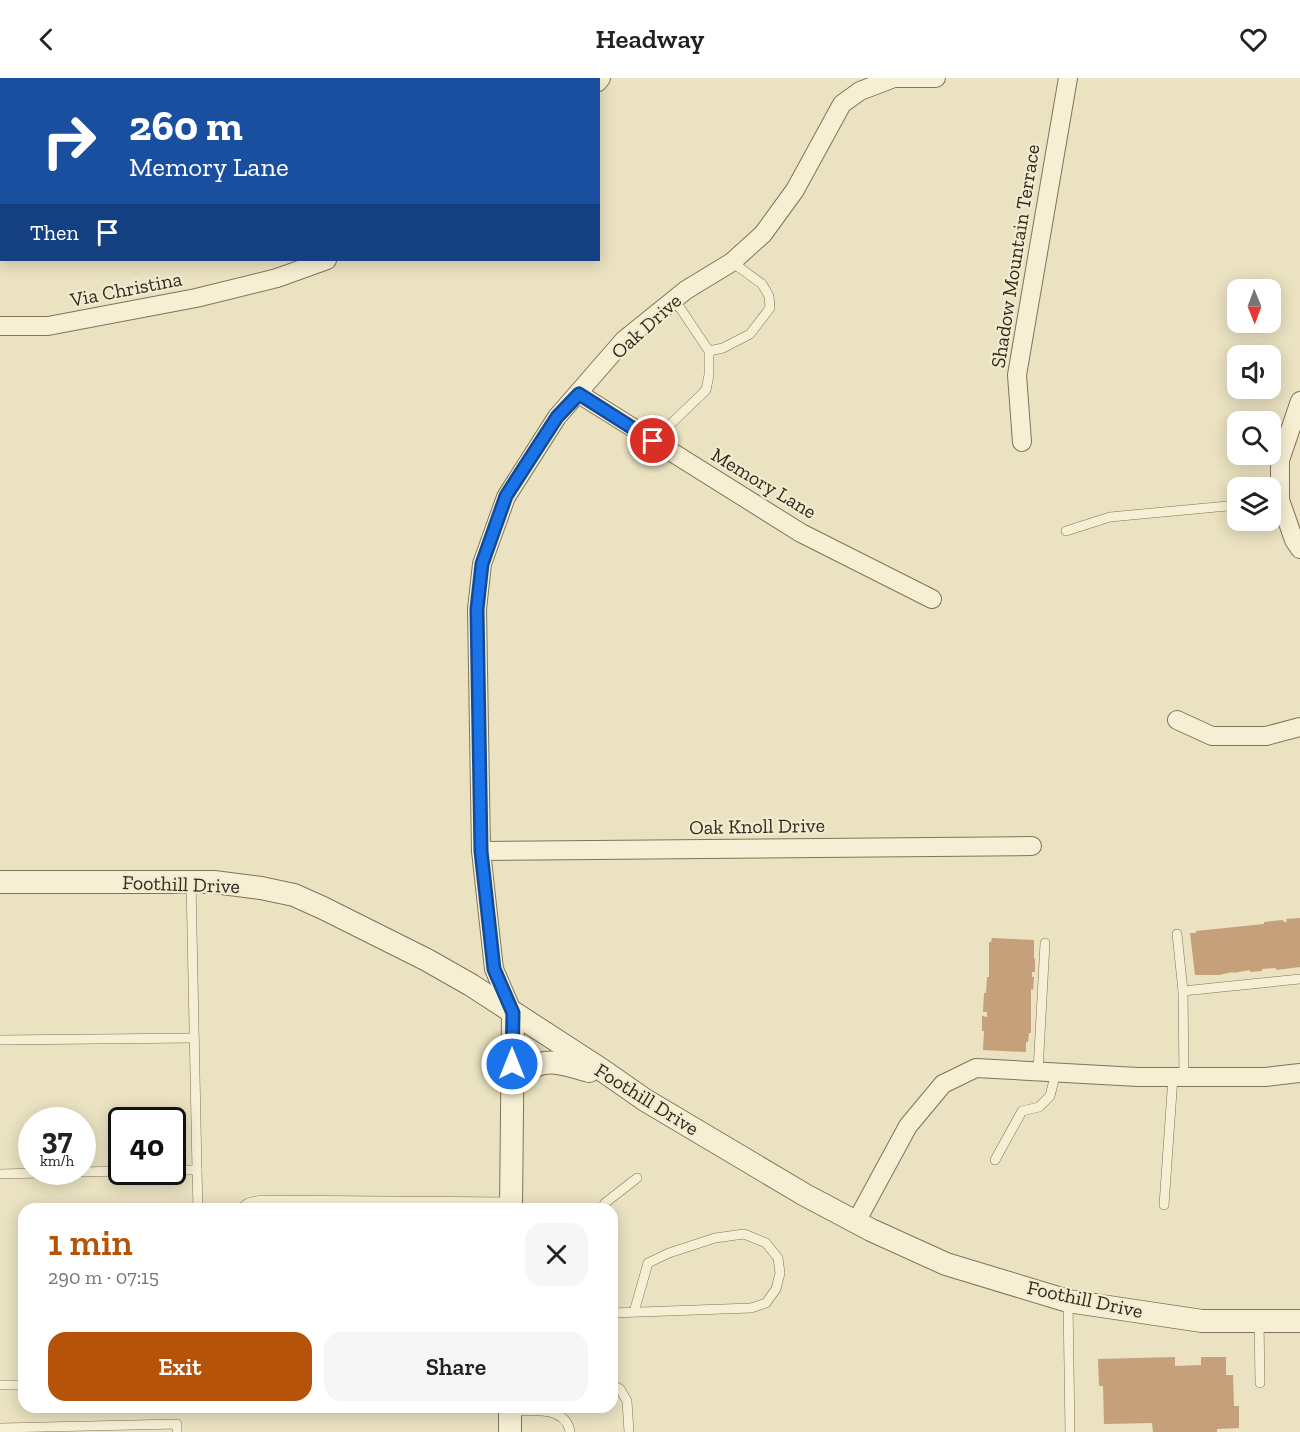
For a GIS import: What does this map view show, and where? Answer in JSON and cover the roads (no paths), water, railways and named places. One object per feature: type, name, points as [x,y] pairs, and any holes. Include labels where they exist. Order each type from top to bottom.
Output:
[{"type":"street","name":"Oak Drive","points":[[511,1203],[513,1013],[494,969],[481,851],[477,609],[482,564],[506,496],[557,417],[624,340],[686,290],[732,262],[763,234],[795,190],[842,104],[860,91],[894,78],[936,78]]},
{"type":"street","name":"Shadow Mountain Terrace","points":[[1022,442],[1017,375],[1068,78]]},
{"type":"street","name":"Via Christina","points":[[0,326],[48,326],[196,298],[277,278],[324,261]]},
{"type":"street","name":"Memory Lane","points":[[579,394],[801,533],[932,599]]},
{"type":"street","points":[[1278,477],[1280,460],[1300,401]]},
{"type":"street","points":[[1281,513],[1300,549]]},
{"type":"street","points":[[1177,720],[1212,736],[1266,736],[1300,727]]},
{"type":"street","name":"Oak Knoll Drive","points":[[481,851],[1032,846]]},
{"type":"street","name":"Foothill Drive","points":[[0,882],[214,882],[261,888],[294,896],[427,960],[471,985],[654,1106],[805,1195],[856,1222],[946,1264],[1068,1300],[1202,1321],[1300,1321]]},
{"type":"street","points":[[512,1084],[538,1065],[557,1062],[614,1078]]},
{"type":"street","points":[[856,1222],[908,1126],[943,1084],[976,1068],[1138,1077],[1300,1077]]},
{"type":"lane","points":[[709,351],[723,348],[750,334],[770,308],[769,296],[762,284],[732,262]]},
{"type":"lane","points":[[653,441],[706,390],[709,375],[709,351],[674,299]]},
{"type":"lane","points":[[1066,531],[1110,517],[1227,506]]},
{"type":"lane","points":[[191,882],[198,1203]]},
{"type":"lane","points":[[1164,1205],[1179,1077],[1183,991],[1177,934]]},
{"type":"lane","points":[[994,1160],[1022,1111],[1039,1107],[1050,1096],[1047,1072],[1045,943]]},
{"type":"lane","points":[[1183,991],[1300,979]]},
{"type":"lane","points":[[0,1040],[195,1038]]},
{"type":"lane","points":[[186,1170],[197,1170]]},
{"type":"lane","points":[[0,1174],[108,1171]]},
{"type":"lane","points":[[605,1203],[637,1178]]},
{"type":"lane","points":[[248,1203],[261,1200],[336,1203]]},
{"type":"lane","points":[[618,1313],[752,1308],[766,1303],[776,1289],[780,1273],[778,1258],[766,1243],[744,1234],[714,1238],[669,1253],[648,1263],[634,1312]]},
{"type":"lane","points":[[1068,1300],[1070,1432]]},
{"type":"lane","points":[[1258,1321],[1260,1383]]},
{"type":"lane","points":[[0,1385],[18,1385]]},
{"type":"lane","points":[[618,1388],[627,1401],[629,1432]]},
{"type":"lane","points":[[510,1417],[544,1413]]},
{"type":"lane","points":[[554,1413],[563,1418],[570,1432]]},
{"type":"lane","points":[[0,1428],[177,1424],[177,1432]]}]
